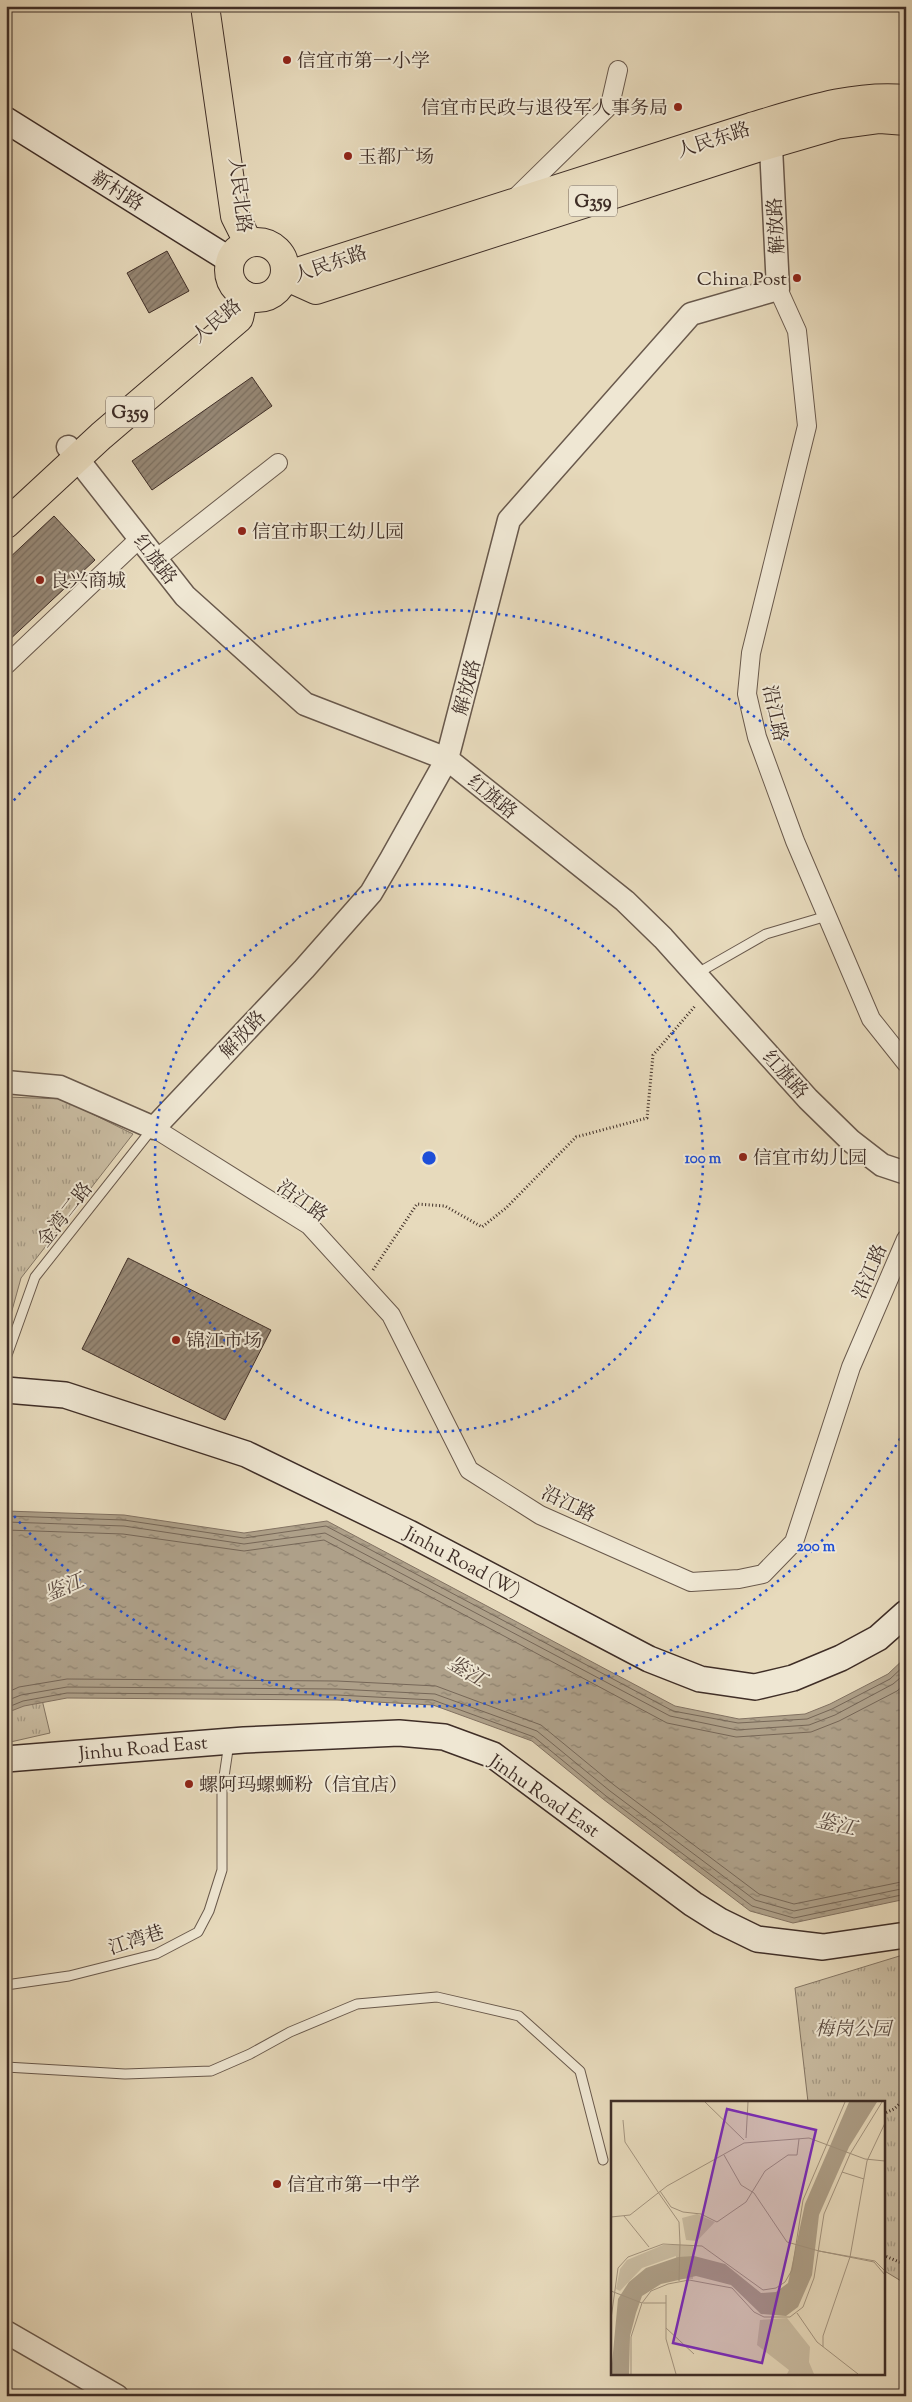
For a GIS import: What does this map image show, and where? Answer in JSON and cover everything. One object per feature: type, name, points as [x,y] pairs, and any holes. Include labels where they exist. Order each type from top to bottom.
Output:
[{"type":"main road","name":"人民北路","points":[[205,6],[239,251]]},
{"type":"main road","name":"人民北路","points":[[215,6],[239,251]]},
{"type":"main road","name":"人民东路","points":[[285,276],[316,290],[771,132],[831,104],[861,98],[906,99]]},
{"type":"main road","name":"人民东路","points":[[285,276],[508,205],[771,132],[880,118],[906,121]]},
{"type":"main road","name":"新村路","points":[[6,120],[239,251]]},
{"type":"main road","points":[[266,243],[274,247],[284,261],[285,276],[280,287],[266,297],[256,298],[244,295],[233,286],[230,278],[239,251],[266,243]]},
{"type":"main road","name":"人民路","points":[[6,524],[72,453],[244,295]]},
{"type":"main road","name":"人民路","points":[[6,504],[72,453]]},
{"type":"main road","name":"Jinhu Road (W)","points":[[6,1390],[64,1395],[246,1454],[409,1533],[649,1659],[700,1679],[755,1687],[794,1678],[841,1658],[878,1638],[906,1613]]},
{"type":"main road","name":"Jinhu Road East","points":[[6,1760],[230,1740],[399,1732],[444,1737],[493,1755],[693,1904],[720,1921],[757,1939],[823,1948],[906,1935]]},
{"type":"street","points":[[508,205],[610,105],[618,70]]},
{"type":"street","name":"解放路","points":[[154,1128],[304,969],[371,893],[447,758],[510,520],[691,314],[778,289],[771,132]]},
{"type":"street","name":"沿江路","points":[[778,289],[797,331],[808,426],[751,653],[747,694],[760,746],[795,842],[871,1019],[906,1064]]},
{"type":"street","name":"红旗路","points":[[72,453],[186,596],[305,704],[447,758],[625,901],[703,982],[808,1099],[851,1142],[882,1165],[906,1173]]},
{"type":"street","points":[[156,559],[278,463]]},
{"type":"street","points":[[6,665],[140,538]]},
{"type":"street","points":[[6,1082],[60,1087],[154,1128]]},
{"type":"street","name":"沿江路","points":[[154,1128],[309,1226],[391,1315],[469,1470],[540,1515],[690,1582],[739,1579],[763,1574],[794,1542],[851,1367],[906,1240]]},
{"type":"street","points":[[6,2332],[117,2396]]},
{"type":"lane","points":[[703,982],[766,934],[827,916]]},
{"type":"lane","name":"金湾二路","points":[[6,1358],[35,1278],[154,1128]]},
{"type":"lane","name":"江湾巷","points":[[6,1985],[69,1976],[156,1954],[198,1932],[209,1912],[222,1870],[222,1790],[230,1740]]},
{"type":"lane","points":[[6,2067],[125,2074],[211,2071],[250,2054],[290,2032],[357,2004],[437,1997],[519,2016],[580,2071],[604,2160]]},
{"type":"path","points":[[363,1285],[417,1204],[444,1206],[482,1227],[506,1208],[576,1137],[648,1118],[653,1055],[703,982]]},
{"type":"path","points":[[884,2114],[894,2109],[906,2098]]},
{"type":"path","points":[[884,2255],[906,2265]]},
{"type":"green space","points":[[6,1097],[62,1099],[133,1134],[21,1278],[6,1332]]},
{"type":"green space","points":[[6,1549],[50,1733],[6,1743]]},
{"type":"green space","name":"梅岗公园","points":[[906,1954],[906,2284],[884,2271],[884,2101],[808,2101],[795,1988]]},
{"type":"water","name":"鉴江","points":[[6,1511],[124,1515],[244,1533],[327,1521],[675,1706],[739,1719],[805,1714],[830,1704],[888,1674],[906,1657],[906,1899],[793,1923],[750,1911],[603,1799],[532,1741],[433,1705],[337,1700],[67,1698],[24,1706],[6,1713]]},
{"type":"building","points":[[167,251],[189,291],[149,313],[127,273]]},
{"type":"building","points":[[252,377],[272,406],[152,490],[132,461]]},
{"type":"building","name":"良兴商城","points":[[54,516],[95,560],[6,643],[6,561]]},
{"type":"building","name":"锦江市场","points":[[128,1258],[271,1330],[225,1420],[82,1349]]},
{"type":"place","name":"信宜市第一小学","points":[[287,60]]},
{"type":"place","name":"信宜市民政与退役军人事务局","points":[[678,107]]},
{"type":"place","name":"玉都广场","points":[[348,156]]},
{"type":"place","name":"China Post","points":[[797,278]]},
{"type":"place","name":"信宜市职工幼儿园","points":[[242,531]]},
{"type":"place","name":"良兴商城","points":[[40,580]]},
{"type":"place","name":"信宜市幼儿园","points":[[743,1157]]},
{"type":"place","name":"锦江市场","points":[[176,1340]]},
{"type":"place","name":"螺阿玛螺蛳粉（信宜店）","points":[[189,1784]]},
{"type":"place","name":"信宜市第一中学","points":[[277,2184]]}]
